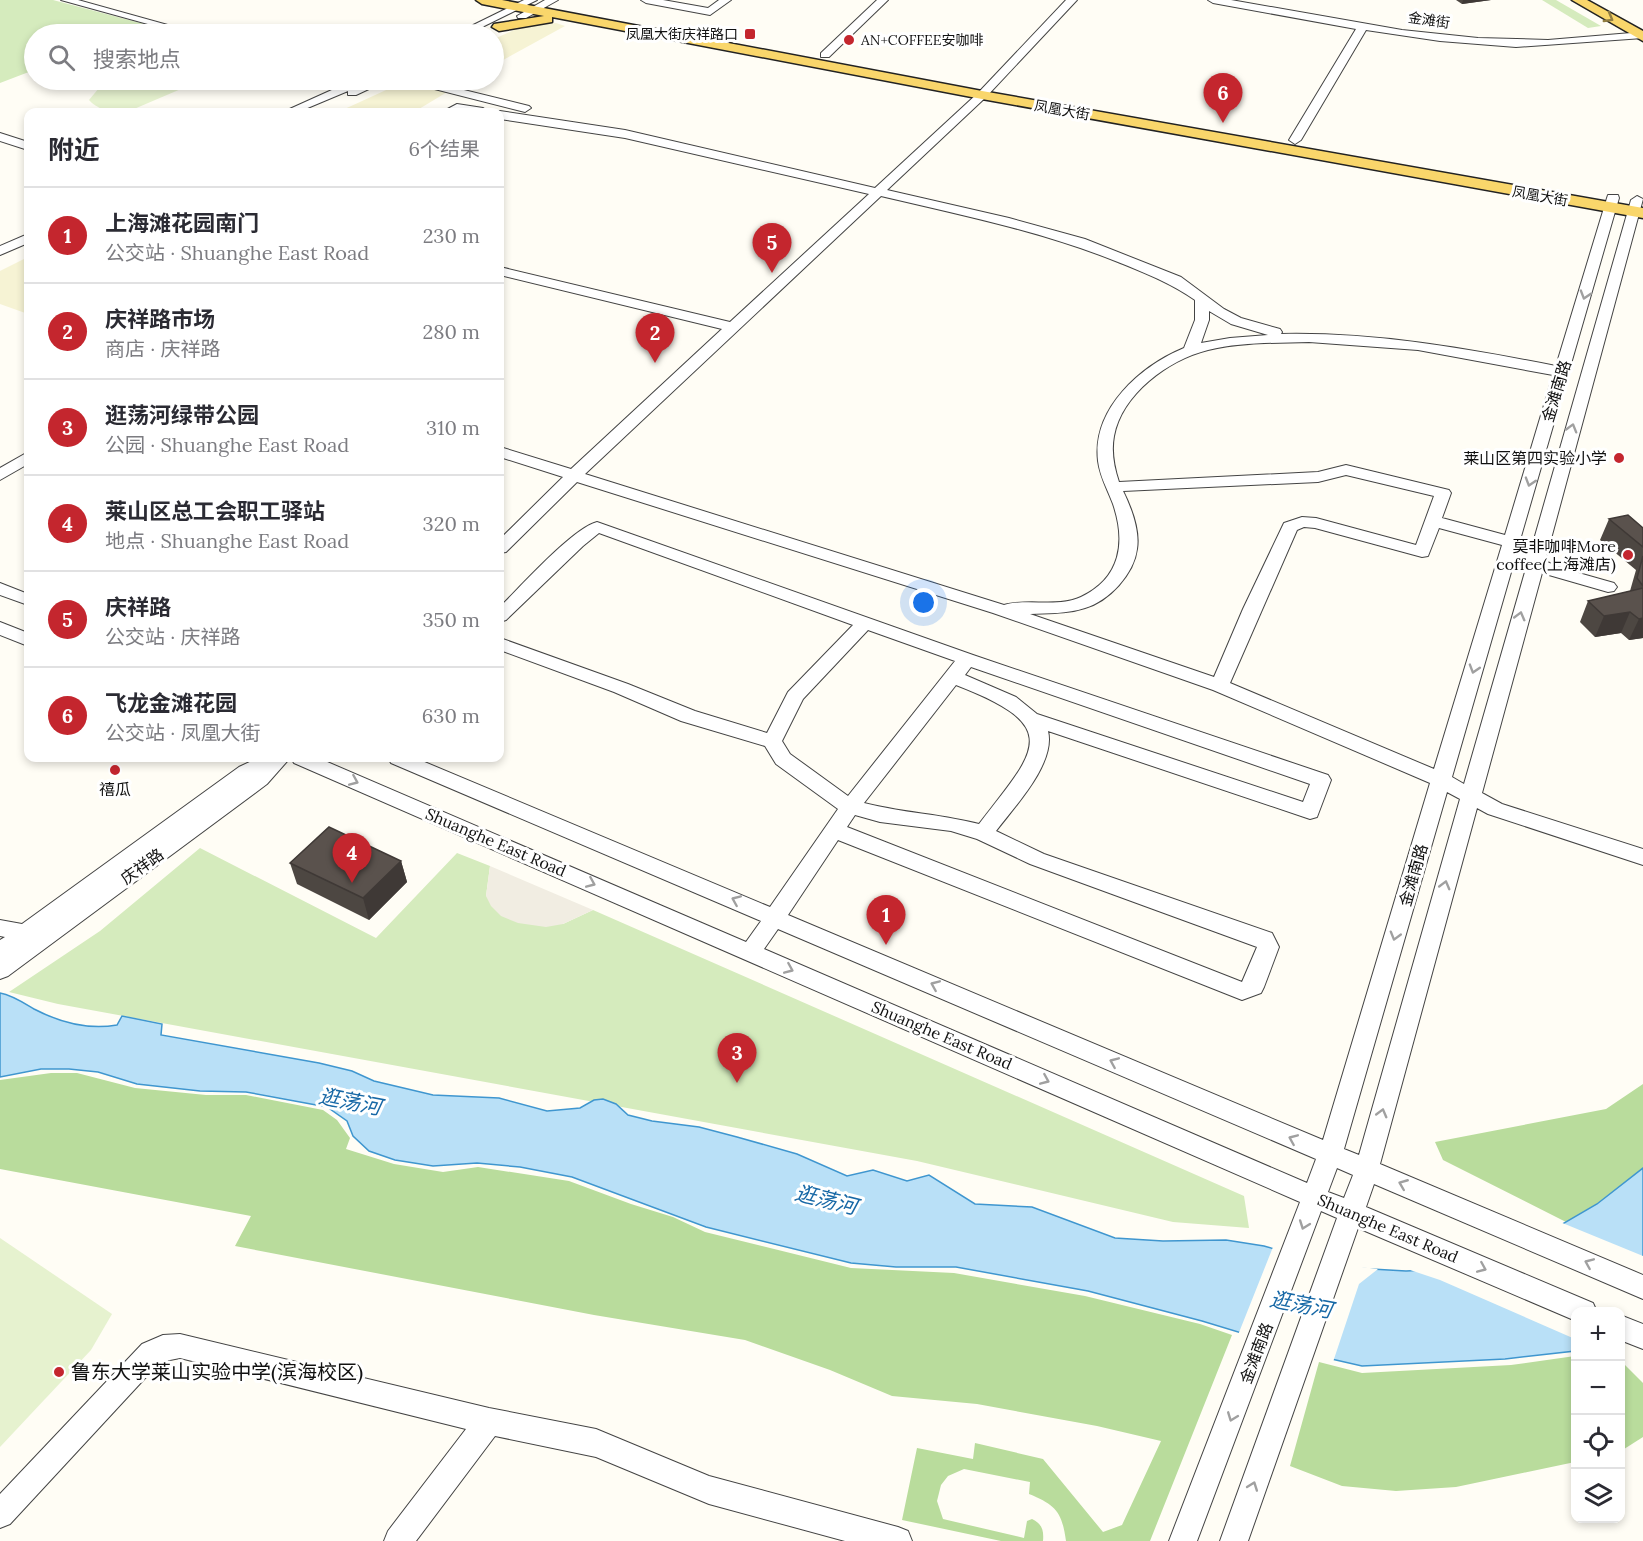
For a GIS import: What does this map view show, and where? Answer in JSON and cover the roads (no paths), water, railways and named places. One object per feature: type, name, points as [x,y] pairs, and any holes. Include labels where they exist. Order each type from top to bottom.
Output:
[{"type":"main road","points":[[473,0],[490,9],[493,24],[596,17]]},
{"type":"main road","name":"凤凰大街","points":[[482,0],[518,7],[538,2],[596,17],[844,69],[987,90]]},
{"type":"main road","points":[[1578,0],[1642,33]]},
{"type":"main road","points":[[1601,0],[1642,33]]},
{"type":"main road","points":[[577,4],[596,17]]},
{"type":"main road","name":"凤凰大街","points":[[596,17],[859,61],[987,90],[1131,117],[1612,204],[1639,206]]},
{"type":"main road","points":[[844,69],[870,72],[883,70],[879,66],[859,61]]},
{"type":"main road","name":"凤凰大街","points":[[1131,117],[1294,140],[1535,190]]},
{"type":"street","points":[[66,0],[157,24]]},
{"type":"street","points":[[646,0],[710,12],[726,0]]},
{"type":"street","points":[[825,55],[883,0]]},
{"type":"street","points":[[504,544],[573,476],[987,90],[1072,0]]},
{"type":"street","name":"金滩街","points":[[1213,0],[1438,37],[1515,44],[1548,44],[1642,33]]},
{"type":"street","points":[[493,24],[538,2]]},
{"type":"street","points":[[493,24],[518,7]]},
{"type":"street","points":[[1294,140],[1365,25]]},
{"type":"street","points":[[298,108],[338,90]]},
{"type":"street","points":[[318,108],[359,90]]},
{"type":"street","points":[[452,90],[566,118],[557,125]]},
{"type":"street","points":[[504,116],[625,134],[1009,222],[1080,242],[1176,280],[1220,314],[1252,327],[1298,338]]},
{"type":"street","points":[[0,137],[24,145]]},
{"type":"street","name":"金滩南路","points":[[1184,1541],[1330,1155],[1612,204]]},
{"type":"street","name":"金滩南路","points":[[1234,1541],[1366,1169],[1615,274],[1639,206]]},
{"type":"street","points":[[0,241],[24,230]]},
{"type":"street","points":[[0,251],[24,240]]},
{"type":"street","points":[[1593,269],[1615,274]]},
{"type":"street","points":[[504,272],[733,327]]},
{"type":"street","points":[[1191,350],[1202,320],[1202,298]]},
{"type":"street","points":[[999,609],[1079,604],[1093,598],[1108,586],[1118,573],[1129,549],[1121,502],[1112,487],[1104,447],[1108,430],[1132,390],[1142,380],[1191,350],[1243,340],[1364,339],[1428,346],[1562,372]]},
{"type":"street","points":[[504,453],[999,609],[1220,686],[1441,780],[1495,809],[1643,856]]},
{"type":"street","points":[[0,475],[24,460]]},
{"type":"street","points":[[1112,487],[1318,477],[1346,470],[1443,493],[1422,552],[1316,523],[1302,522],[1290,527],[1251,609],[1220,686]]},
{"type":"street","points":[[1433,521],[1512,542],[1535,563],[1554,572],[1608,587]]},
{"type":"street","points":[[504,612],[597,527],[967,659],[1321,780],[1310,812],[1032,719],[1008,701],[983,688],[953,677]]},
{"type":"street","points":[[0,588],[24,598]]},
{"type":"street","points":[[1074,635],[1070,629],[1079,604]]},
{"type":"street","points":[[772,741],[795,696],[866,622]]},
{"type":"street","points":[[0,628],[24,638]]},
{"type":"street","points":[[504,645],[621,688],[688,716],[772,741],[783,759],[850,807],[880,815],[951,824],[983,833],[1037,858],[1264,939],[1268,947],[1253,987],[1242,991],[834,830]]},
{"type":"street","points":[[751,952],[850,807],[967,659]]},
{"type":"street","points":[[983,833],[1034,762],[1041,748],[1041,734],[1032,719]]},
{"type":"street","name":"庆祥路","points":[[0,964],[25,933],[246,772],[266,762]]},
{"type":"street","name":"庆祥路","points":[[0,964],[260,779],[276,762]]},
{"type":"street","name":"Shuanghe East Road","points":[[310,762],[1314,1197],[1575,1307]]},
{"type":"street","points":[[408,762],[1643,1287]]},
{"type":"street","points":[[0,928],[25,933]]},
{"type":"street","points":[[1625,1329],[1643,1337]]},
{"type":"street","points":[[0,1514],[151,1353],[163,1347],[180,1346],[489,1421],[596,1443],[709,1490],[898,1541]]},
{"type":"street","points":[[398,1541],[489,1421]]},
{"type":"water","name":"逛荡河","points":[[0,993],[13,997],[44,1014],[74,1024],[117,1025],[122,1016],[162,1024],[161,1035],[319,1063],[352,1071],[374,1081],[433,1095],[499,1098],[547,1111],[580,1108],[594,1100],[603,1099],[616,1104],[628,1115],[652,1121],[699,1127],[737,1137],[797,1154],[847,1176],[873,1170],[907,1181],[929,1175],[975,1204],[1032,1207],[1115,1238],[1163,1241],[1226,1240],[1264,1246],[1337,1267],[1406,1271],[1465,1268],[1509,1255],[1597,1204],[1643,1168],[1643,1321],[1625,1314],[1625,1307],[1571,1307],[1571,1351],[1505,1359],[1362,1366],[1314,1355],[1202,1321],[1088,1291],[956,1267],[896,1267],[851,1263],[706,1227],[572,1177],[520,1167],[477,1163],[433,1166],[395,1160],[369,1151],[353,1136],[347,1121],[327,1107],[246,1092],[200,1091],[137,1084],[98,1072],[69,1069],[41,1069],[0,1077]]},
{"type":"place","name":"凤凰大街庆祥路口","points":[[750,34]]},
{"type":"place","name":"AN+COFFEE安咖啡","points":[[849,40]]},
{"type":"place","name":"飞龙金滩花园","points":[[1223,123]]},
{"type":"place","name":"庆祥路","points":[[772,273]]},
{"type":"place","name":"庆祥路市场","points":[[655,363]]},
{"type":"place","name":"莱山区第四实验小学","points":[[1619,458]]},
{"type":"place","name":"莫非咖啡More coffee(上海滩店)","points":[[1628,555]]},
{"type":"place","name":"禧瓜","points":[[115,770]]},
{"type":"place","name":"莱山区总工会职工驿站","points":[[352,883]]},
{"type":"place","name":"上海滩花园南门","points":[[886,945]]},
{"type":"place","name":"逛荡河绿带公园","points":[[737,1083]]},
{"type":"place","name":"鲁东大学莱山实验中学(滨海校区)","points":[[59,1372]]}]
